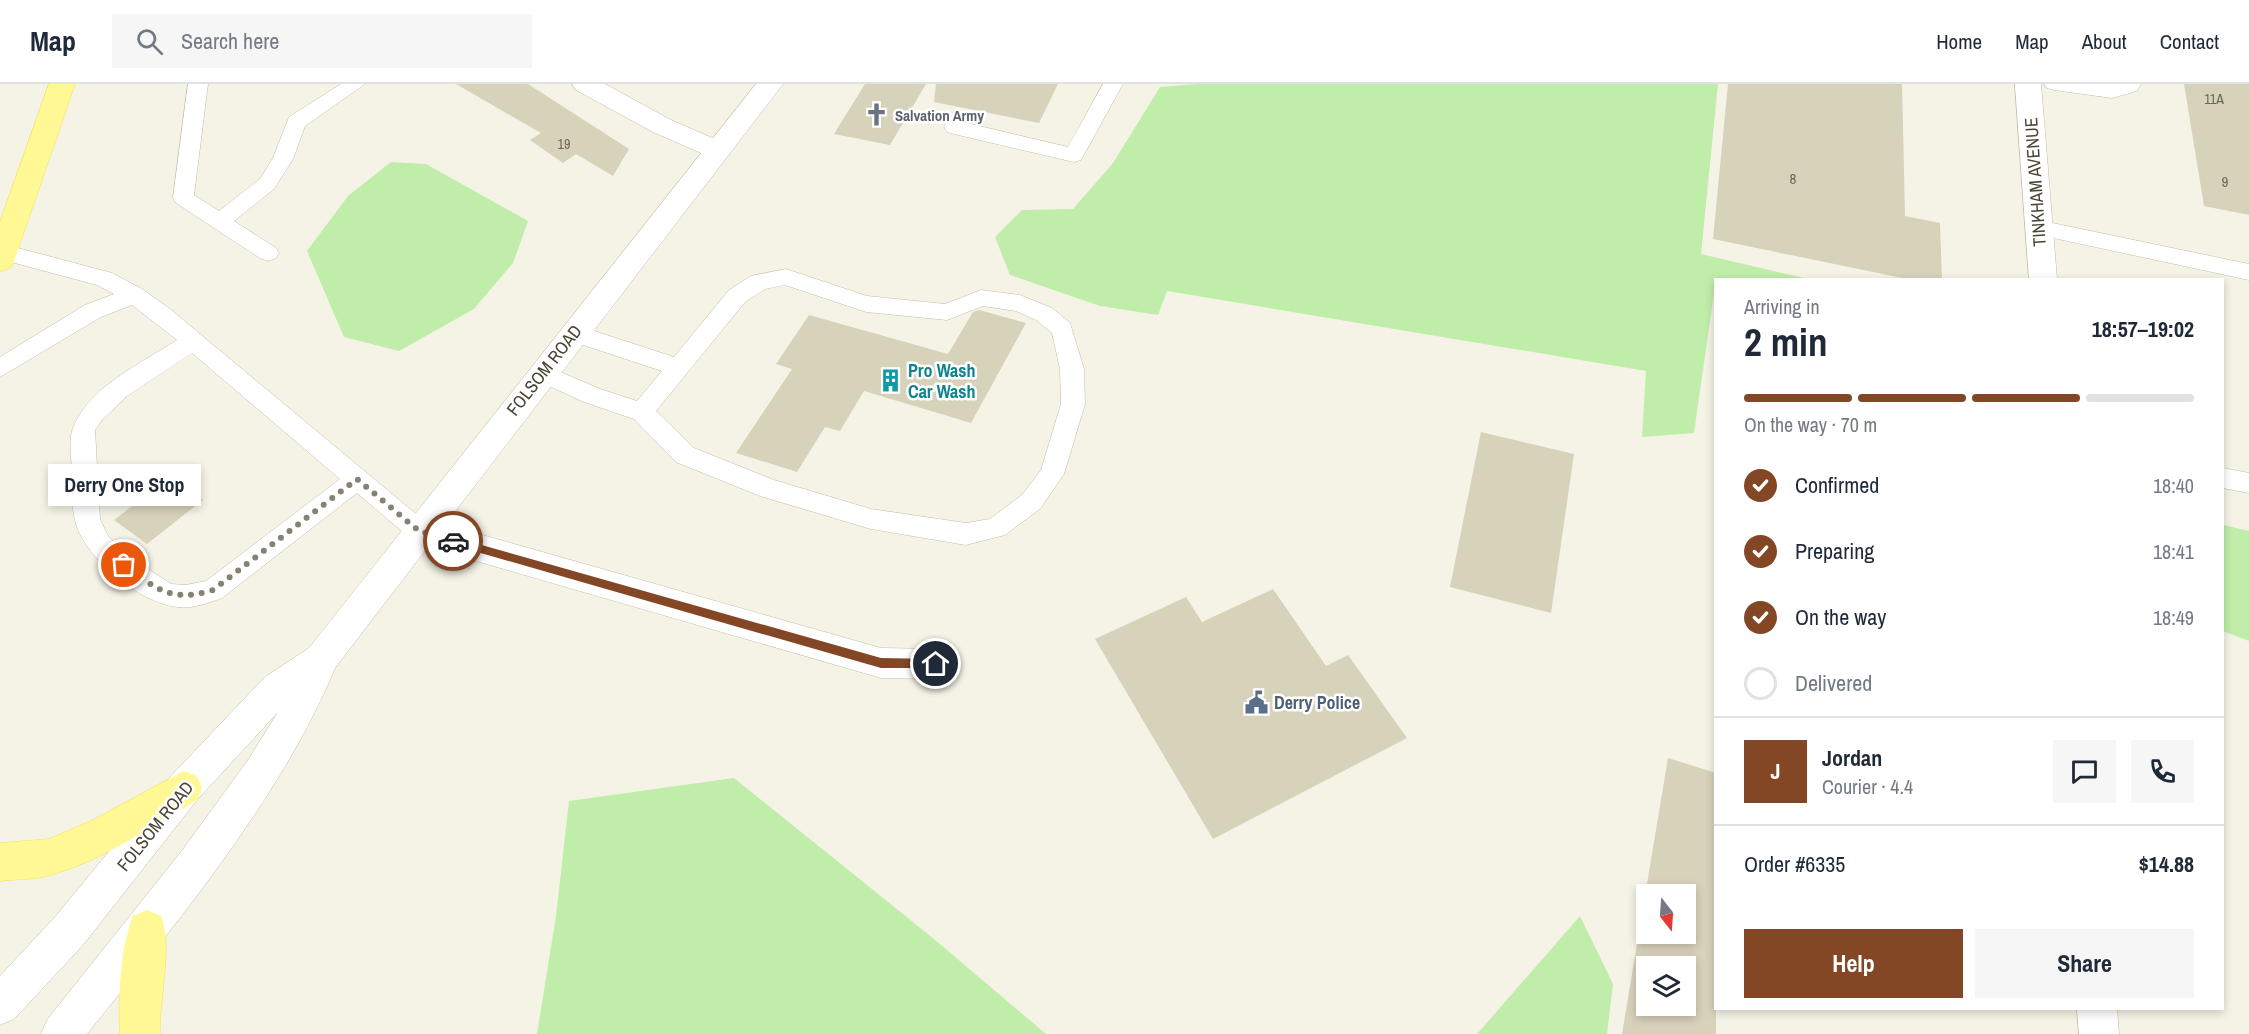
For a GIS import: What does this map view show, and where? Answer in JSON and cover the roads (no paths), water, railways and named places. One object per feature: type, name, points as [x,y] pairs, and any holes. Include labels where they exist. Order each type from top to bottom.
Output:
[{"type":"main road","points":[[2,256],[62,84]]},
{"type":"main road","points":[[0,862],[50,857],[105,833],[184,788]]},
{"type":"main road","points":[[140,1034],[139,1011],[147,930]]},
{"type":"street","points":[[585,84],[662,126],[717,150]]},
{"type":"street","name":"FOLSOM ROAD","points":[[61,1034],[147,930],[269,762],[306,697],[321,659],[573,333],[770,84]]},
{"type":"street","name":"TINKHAM AVENUE","points":[[2028,84],[2043,278]]},
{"type":"street","points":[[419,531],[881,663],[936,664]]},
{"type":"street","name":"FOLSOM ROAD","points":[[0,1005],[69,931],[184,788],[277,688],[321,659]]},
{"type":"street","points":[[2097,1010],[2099,1034]]},
{"type":"lane","points":[[198,84],[183,198],[268,253]]},
{"type":"lane","points":[[220,221],[267,184],[283,159],[296,122],[356,84]]},
{"type":"lane","points":[[954,127],[1074,155],[1113,84]]},
{"type":"lane","points":[[2054,84],[2112,92],[2130,87],[2130,84]]},
{"type":"lane","points":[[2038,228],[2249,272]]},
{"type":"lane","points":[[2,256],[104,279],[134,295],[193,341],[419,531]]},
{"type":"lane","points":[[542,373],[592,396],[642,412],[685,455],[769,489],[871,519],[966,534],[996,528],[1030,502],[1052,474],[1073,404],[1068,344],[1062,329],[1044,314],[1020,303],[981,298],[947,312],[866,304],[786,277],[759,282],[737,296],[642,412]]},
{"type":"lane","points":[[0,368],[93,311],[134,295]]},
{"type":"lane","points":[[573,333],[680,368]]},
{"type":"lane","points":[[193,341],[116,393],[95,411],[84,427],[86,506],[92,533],[105,552],[162,593],[175,596],[197,595],[213,590],[357,479]]},
{"type":"lane","points":[[2224,478],[2249,483]]},
{"type":"place","name":"Salvation Army","points":[[877,115]]},
{"type":"place","name":"Pro Wash Car Wash","points":[[890,380]]},
{"type":"place","name":"Derry One Stop","points":[[124,565]]},
{"type":"place","name":"Derry Police","points":[[1256,702]]}]
